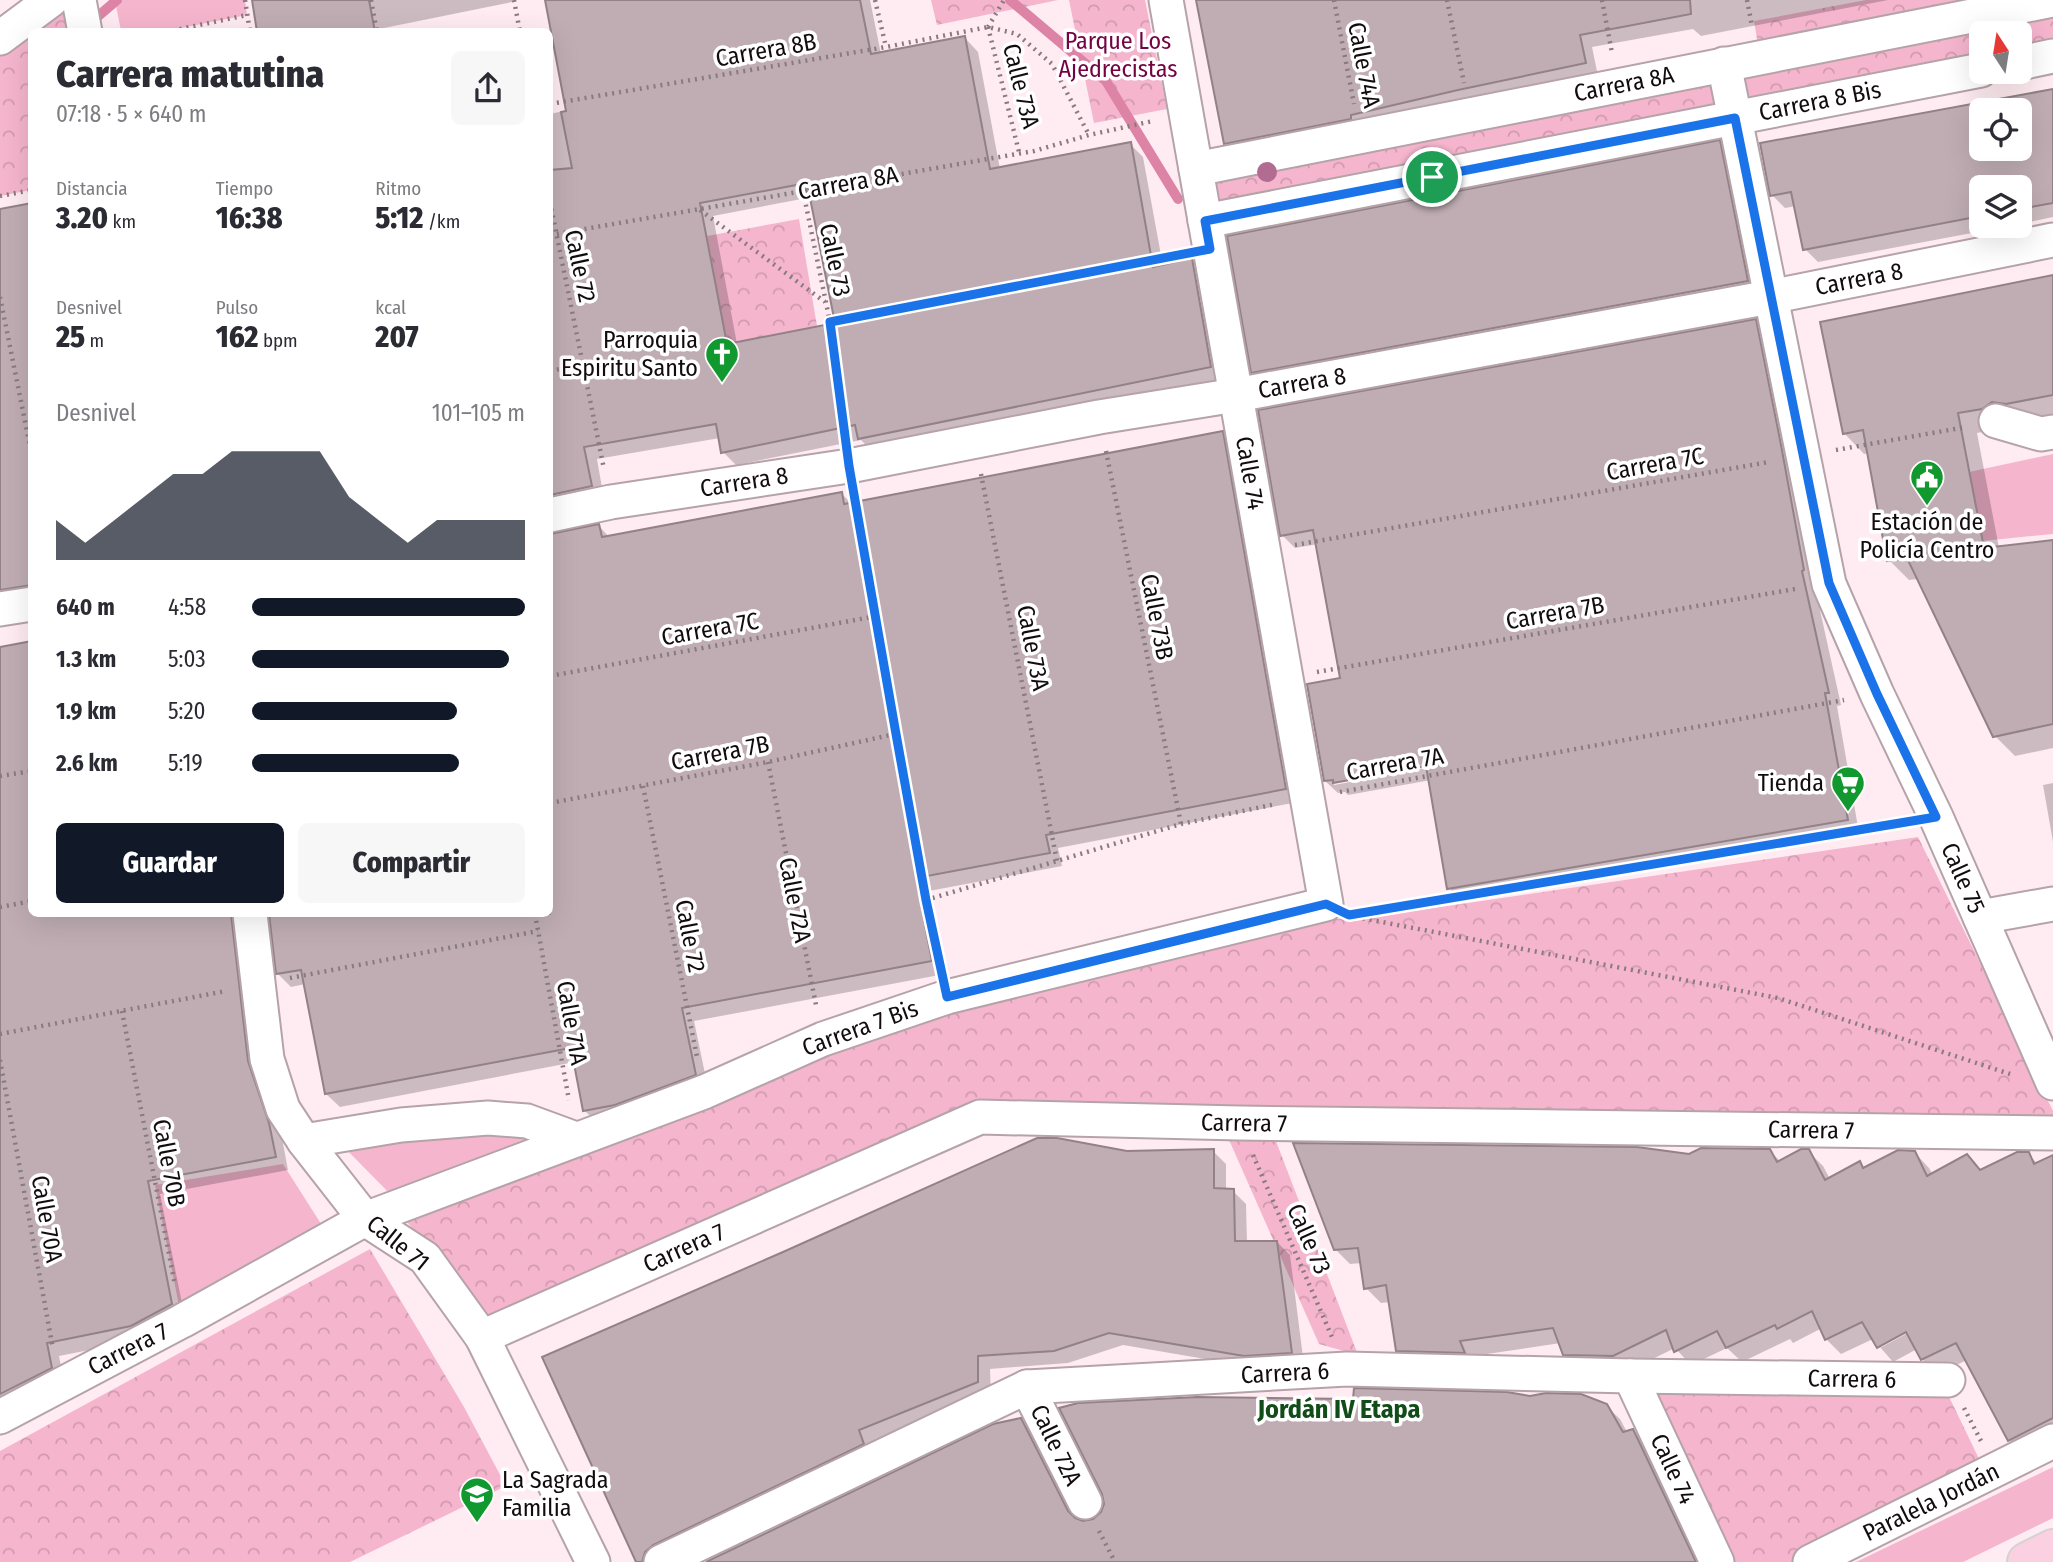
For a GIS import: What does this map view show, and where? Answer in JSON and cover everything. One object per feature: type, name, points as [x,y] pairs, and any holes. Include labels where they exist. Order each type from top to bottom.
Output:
[{"type":"main road","points":[[2026,1562],[2053,1549]]},
{"type":"street","points":[[0,38],[51,0]]},
{"type":"street","points":[[79,0],[84,28]]},
{"type":"street","name":"Calle 74","points":[[1166,0],[1307,798],[1337,910]]},
{"type":"street","name":"Carrera 8A","points":[[1196,169],[2053,0]]},
{"type":"street","points":[[2032,60],[2053,56]]},
{"type":"street","name":"Calle 75","points":[[1724,64],[1829,583],[2053,1083]]},
{"type":"street","name":"Carrera 8 Bis","points":[[1208,235],[1735,118],[1969,72]]},
{"type":"street","name":"Carrera 8","points":[[553,514],[611,502],[849,466],[1099,417],[1236,395],[1770,297],[2053,240]]},
{"type":"street","points":[[1996,421],[2041,434],[2053,432]]},
{"type":"street","points":[[0,609],[28,605]]},
{"type":"street","points":[[1980,917],[2053,904]]},
{"type":"street","name":"Carrera 7 Bis","points":[[365,1219],[704,1093],[823,1038],[947,997],[1337,910]]},
{"type":"street","name":"Calle 71","points":[[250,917],[267,1059],[283,1109],[365,1219],[425,1258],[482,1337],[593,1562]]},
{"type":"street","name":"Carrera 7","points":[[482,1337],[980,1117],[1239,1123],[2053,1133]]},
{"type":"street","points":[[304,1140],[401,1125],[488,1118],[527,1121],[576,1139]]},
{"type":"street","name":"Carrera 7","points":[[0,1417],[182,1321],[365,1219]]},
{"type":"street","name":"Carrera 6","points":[[661,1562],[1027,1387],[1347,1369],[1948,1380]]},
{"type":"street","name":"Calle 74","points":[[1630,1376],[1717,1562]]},
{"type":"street","name":"Calle 72A","points":[[1027,1387],[1084,1503]]},
{"type":"street","name":"Paralela Jordán","points":[[1810,1562],[2053,1441]]},
{"type":"path","points":[[245,0],[249,28]]},
{"type":"path","points":[[371,0],[376,28]]},
{"type":"path","points":[[514,0],[519,28]]},
{"type":"path","points":[[875,0],[886,47]]},
{"type":"path","points":[[1004,0],[988,27],[1017,34],[1052,64],[1089,135]]},
{"type":"path","name":"Calle 74A","points":[[1334,0],[1360,136]]},
{"type":"path","points":[[1447,0],[1471,115]]},
{"type":"path","points":[[1602,0],[1617,85]]},
{"type":"path","points":[[185,28],[247,15]]},
{"type":"path","name":"Carrera 8B","points":[[553,103],[988,27]]},
{"type":"path","name":"Calle 73A","points":[[988,27],[1019,152]]},
{"type":"path","name":"Carrera 8A","points":[[553,234],[1034,151],[1144,123]]},
{"type":"path","points":[[0,196],[28,191]]},
{"type":"path","name":"Calle 73","points":[[803,191],[830,322],[849,466],[896,734],[926,900],[947,997]]},
{"type":"path","points":[[699,209],[826,302]]},
{"type":"path","points":[[830,322],[1208,235]]},
{"type":"path","name":"Calle 72","points":[[553,238],[584,364],[611,502]]},
{"type":"path","points":[[0,297],[28,436]]},
{"type":"path","points":[[553,370],[584,364]]},
{"type":"path","name":"Calle 73B","points":[[1099,417],[1181,824]]},
{"type":"path","name":"Carrera 7C","points":[[1263,550],[1996,421]]},
{"type":"path","name":"Calle 73A","points":[[974,442],[1057,861]]},
{"type":"path","name":"Carrera 7B","points":[[1286,678],[1829,583]]},
{"type":"path","name":"Carrera 7C","points":[[553,675],[877,616]]},
{"type":"path","name":"Carrera 7A","points":[[926,900],[1181,824],[1307,798],[1877,694]]},
{"type":"path","name":"Carrera 7B","points":[[553,802],[768,762],[896,734]]},
{"type":"path","name":"Calle 72A","points":[[768,762],[823,1038]]},
{"type":"path","points":[[0,776],[28,772]]},
{"type":"path","name":"Calle 72","points":[[642,786],[704,1093]]},
{"type":"path","points":[[1337,910],[1936,817]]},
{"type":"path","points":[[0,907],[28,902]]},
{"type":"path","points":[[1337,910],[1778,998],[2017,1076]]},
{"type":"path","name":"Calle 71A","points":[[536,917],[576,1139]]},
{"type":"path","name":"Calle 70B","points":[[122,1011],[182,1321]]},
{"type":"path","name":"Calle 70A","points":[[0,1060],[60,1385]]},
{"type":"path","name":"Calle 73","points":[[1239,1123],[1347,1369]]},
{"type":"path","points":[[1948,1380],[1996,1469]]},
{"type":"green space","points":[[115,0],[245,0],[247,15],[181,28],[120,28]]},
{"type":"green space","name":"Parque Los Ajedrecistas","points":[[931,0],[1058,0],[937,25]]},
{"type":"green space","name":"Parque Los Ajedrecistas","points":[[1069,0],[1145,0],[1167,109],[1094,123]]},
{"type":"green space","points":[[1866,0],[1996,0],[1758,45],[1754,21]]},
{"type":"green space","points":[[2053,0],[2053,56],[2032,60],[2032,21],[1969,21],[1969,72],[1205,221],[1196,169]]},
{"type":"green space","points":[[67,10],[73,28],[34,28]]},
{"type":"green space","points":[[28,32],[28,191],[0,196],[0,47]]},
{"type":"green space","points":[[799,219],[817,326],[727,344],[707,236]]},
{"type":"green space","points":[[2053,454],[2053,534],[1982,541],[1969,472]]},
{"type":"green space","points":[[1918,837],[2053,1111],[2053,1127],[978,1112],[491,1323],[402,1216],[889,1030],[1322,919],[1365,918]]},
{"type":"green space","points":[[485,1122],[562,1139],[397,1201],[339,1142]]},
{"type":"green space","points":[[1226,1133],[1274,1136],[1358,1355],[1319,1344]]},
{"type":"green space","points":[[283,1164],[330,1238],[182,1321],[155,1185]]},
{"type":"green space","points":[[370,1249],[464,1407],[506,1486],[350,1562],[0,1562],[0,1451]]},
{"type":"green space","points":[[1938,1374],[1982,1465],[1792,1562],[1734,1562],[1647,1377]]},
{"type":"green space","points":[[2053,1467],[2053,1518],[1963,1562],[1856,1562]]},
{"type":"building","points":[[252,0],[369,0],[374,28],[256,28]]},
{"type":"building","points":[[545,0],[860,0],[871,54],[965,36],[990,169],[1131,142],[1153,267],[1192,258],[1211,367],[858,439],[855,425],[721,453],[716,424],[584,447],[592,486],[553,494],[553,170],[572,168],[561,112],[566,111],[553,42],[553,28],[550,28]],"holes":[[[807,183],[835,323],[727,344],[700,203]]]},
{"type":"building","points":[[1196,0],[1690,0],[1691,14],[1580,35],[1586,63],[1351,115],[1351,119],[1224,144]]},
{"type":"building","points":[[2053,89],[2053,203],[2032,207],[2032,175],[1969,175],[1969,218],[1803,250],[1791,192],[1770,196],[1760,143],[1969,104],[1969,161],[2032,161],[2032,98],[2004,98]]},
{"type":"building","points":[[1720,140],[1748,281],[1251,373],[1227,236]]},
{"type":"building","points":[[28,204],[28,586],[0,590],[0,209]]},
{"type":"building","points":[[2053,275],[2053,395],[2006,404],[1992,402],[1982,409],[1958,413],[1984,548],[2053,540],[2053,724],[1993,737],[1907,558],[1887,561],[1863,430],[1843,434],[1820,322]]},
{"type":"building","points":[[1756,319],[1804,570],[1802,571],[1829,693],[1825,693],[1848,820],[1447,889],[1426,766],[1333,783],[1333,780],[1324,781],[1307,684],[1340,678],[1313,530],[1280,536],[1258,410]]},
{"type":"building","points":[[1223,431],[1286,789],[1046,835],[1050,853],[916,878],[932,961],[682,1008],[696,1075],[615,1105],[583,1111],[571,1048],[325,1094],[301,970],[276,974],[269,917],[553,917],[553,533],[599,524],[602,537],[842,492],[844,504]]},
{"type":"building","points":[[28,642],[28,917],[231,917],[248,1061],[269,1123],[276,1157],[148,1181],[172,1304],[131,1326],[47,1343],[52,1368],[0,1394],[0,647]]},
{"type":"building","points":[[1037,1138],[1057,1138],[1127,1151],[1214,1149],[1214,1188],[1234,1189],[1235,1241],[1277,1241],[1292,1353],[1244,1356],[1109,1333],[1054,1351],[978,1356],[978,1382],[859,1430],[864,1444],[653,1545],[645,1552],[642,1562],[636,1562],[542,1357]]},
{"type":"building","points":[[1293,1143],[1637,1147],[1689,1154],[1701,1148],[1770,1149],[1777,1162],[1801,1149],[1809,1149],[1825,1180],[1860,1161],[1863,1168],[1898,1150],[1915,1151],[1927,1176],[1967,1154],[1980,1170],[2017,1152],[2029,1152],[2034,1164],[2053,1155],[2053,1418],[2008,1441],[1956,1343],[1921,1360],[1906,1332],[1877,1348],[1862,1322],[1825,1340],[1812,1311],[1777,1329],[1775,1325],[1726,1348],[1717,1331],[1674,1352],[1666,1330],[1613,1356],[1563,1355],[1553,1328],[1460,1341],[1465,1353],[1396,1351],[1386,1285],[1364,1289],[1358,1248],[1334,1250]]},
{"type":"building","points":[[1354,1388],[1507,1392],[1530,1396],[1546,1393],[1581,1394],[1607,1404],[1623,1432],[1633,1429],[1696,1562],[706,1562],[993,1424],[1021,1418],[1068,1511],[1083,1521],[1093,1519],[1101,1512],[1104,1504],[1102,1494],[1059,1408],[1078,1403],[1197,1397],[1353,1399]]},
{"type":"waterway","points":[[89,24],[117,0]]},
{"type":"waterway","points":[[1010,0],[1106,81],[1178,199]]},
{"type":"place","name":"Parroquia Espiritu Santo","points":[[722,384]]},
{"type":"place","name":"Estación de Policía Centro","points":[[1927,507]]},
{"type":"place","name":"Tienda","points":[[1848,813]]},
{"type":"place","name":"La Sagrada Familia","points":[[477,1524]]},
{"type":"district","name":"Jordán IV Etapa","points":[[1339,1409]]},
{"type":"route","points":[[1735,118],[1829,583],[1877,694],[1936,817],[1349,915],[1326,904],[947,997],[926,900],[849,466],[830,322],[1210,249],[1205,221],[1432,177],[1735,118]]}]
